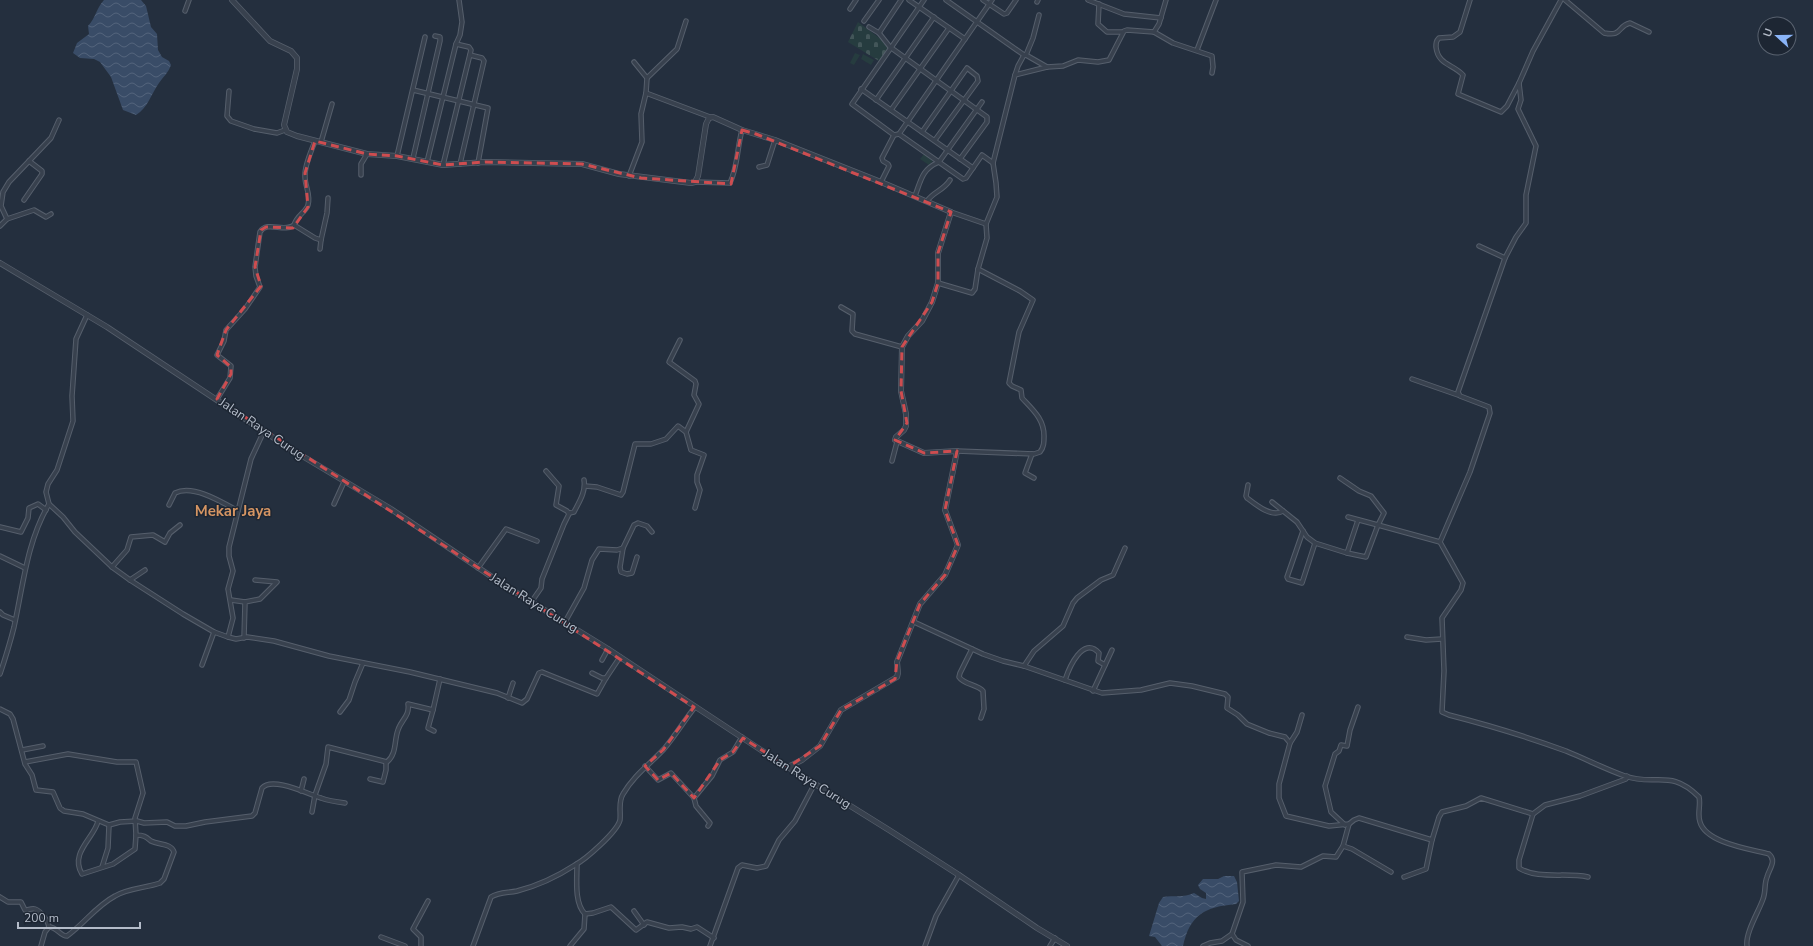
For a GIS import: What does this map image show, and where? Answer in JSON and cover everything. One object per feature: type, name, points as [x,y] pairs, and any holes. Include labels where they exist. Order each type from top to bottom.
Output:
[{"type":"street","points":[[185,11],[189,0]]},
{"type":"street","points":[[232,0],[270,41],[291,51],[297,58],[297,69],[284,121],[285,130]]},
{"type":"street","points":[[427,162],[456,44],[460,35],[462,22],[459,0]]},
{"type":"street","points":[[850,9],[856,0]]},
{"type":"street","points":[[864,21],[879,0]]},
{"type":"street","points":[[879,33],[902,0]]},
{"type":"street","points":[[909,0],[965,39]]},
{"type":"street","points":[[924,0],[890,47],[852,104],[894,135],[899,134],[964,179],[983,155],[993,163]]},
{"type":"street","points":[[946,0],[1025,55],[1048,67]]},
{"type":"street","points":[[983,0],[1005,14],[1016,0]]},
{"type":"street","points":[[899,134],[907,121],[937,82],[992,0]]},
{"type":"street","points":[[1088,0],[1124,14],[1161,18]]},
{"type":"street","points":[[1154,32],[1160,24],[1166,0]]},
{"type":"street","points":[[1197,50],[1216,0]]},
{"type":"street","points":[[1470,0],[1460,32],[1453,37],[1439,38],[1436,42],[1437,51],[1444,63],[1463,75],[1458,94],[1501,112],[1507,106],[1519,84],[1533,51],[1561,0]]},
{"type":"street","points":[[1565,0],[1604,33],[1618,33],[1626,24],[1630,23],[1649,32]]},
{"type":"street","points":[[1099,4],[1098,24],[1107,32],[1122,32],[1127,30],[1154,32],[1173,43],[1212,56],[1212,73]]},
{"type":"street","points":[[938,283],[970,293],[973,292],[987,238],[986,224],[997,198],[993,163],[1015,75],[1033,38],[1039,15]]},
{"type":"street","points":[[876,100],[934,17]]},
{"type":"street","points":[[629,176],[642,142],[641,114],[646,93],[647,78],[676,49],[686,21]]},
{"type":"street","points":[[869,26],[879,33],[890,47],[950,92],[986,116],[987,122],[960,159]]},
{"type":"street","points":[[891,110],[949,28]]},
{"type":"street","points":[[1015,75],[1048,67],[1063,66],[1079,60],[1098,62],[1109,60],[1112,57],[1122,32]]},
{"type":"street","points":[[413,158],[441,39],[436,36]]},
{"type":"street","points":[[397,156],[425,37]]},
{"type":"street","points":[[443,165],[470,55],[470,48],[456,44]]},
{"type":"street","points":[[460,164],[484,60],[470,55]]},
{"type":"street","points":[[634,62],[647,78]]},
{"type":"street","points":[[922,132],[967,68],[979,79],[935,140]]},
{"type":"street","points":[[1458,395],[1505,258],[1516,236],[1526,224],[1526,195],[1536,147],[1518,109],[1521,100],[1519,84]]},
{"type":"street","points":[[861,89],[973,168]]},
{"type":"street","points":[[413,90],[444,96],[489,108],[478,163]]},
{"type":"street","points":[[229,91],[228,119],[254,129],[277,133],[285,130],[297,136],[366,154],[413,158],[443,165],[543,162],[582,164],[602,171],[629,176],[695,182],[730,183],[736,167],[736,154],[742,130]]},
{"type":"street","points":[[646,93],[710,117],[716,117],[742,130],[775,140],[881,182],[951,212],[986,224]]},
{"type":"street","points":[[915,196],[926,170],[929,166],[939,162],[982,102]]},
{"type":"street","points":[[321,142],[332,104]]},
{"type":"street","points":[[695,182],[698,176],[707,120],[710,117]]},
{"type":"street","points":[[7,219],[1,206],[1,196],[9,182],[51,138],[58,120]]},
{"type":"street","points":[[881,182],[889,166],[883,162],[882,158],[894,135]]},
{"type":"street","points":[[759,167],[767,165],[775,140]]},
{"type":"street","points":[[217,399],[231,374],[230,366],[217,355],[224,341],[225,332],[245,309],[260,287],[256,276],[255,267],[261,230],[266,227],[289,228],[294,225],[297,218],[305,211],[308,205],[305,173],[315,141]]},
{"type":"street","points":[[361,175],[361,164],[366,154]]},
{"type":"street","points":[[24,200],[42,174],[42,171],[29,161]]},
{"type":"street","points":[[927,201],[932,194],[943,189],[950,180]]},
{"type":"street","points":[[320,249],[327,213],[328,198]]},
{"type":"street","points":[[0,226],[7,219],[34,210],[46,217],[51,214]]},
{"type":"street","points":[[892,461],[897,442],[895,438],[904,430],[906,423],[901,391],[902,347],[926,315],[938,283],[938,253],[951,212]]},
{"type":"street","points":[[294,225],[321,240]]},
{"type":"street","points":[[1479,246],[1505,258]]},
{"type":"street","name":"Jalan Raya Curug","points":[[0,263],[87,315],[217,399],[289,448],[391,509],[478,568],[620,656],[814,785],[889,830],[1037,928],[1067,946]]},
{"type":"street","points":[[897,442],[924,453],[957,452],[1032,454],[1039,452],[1042,449],[1043,425],[1038,416],[1022,398],[1021,390],[1010,385],[1009,381],[1019,332],[1032,300],[1020,291],[978,269]]},
{"type":"street","points":[[841,307],[853,314],[852,330],[855,334],[902,347]]},
{"type":"street","points":[[87,315],[76,339],[72,396],[73,421],[57,470],[47,486],[46,492],[49,504],[63,517],[75,532],[112,567],[130,580],[214,632],[228,637],[236,639],[244,638],[274,641],[328,656],[440,679],[497,693],[518,702],[525,702],[539,673],[542,672],[597,694],[620,656]]},
{"type":"street","points":[[680,340],[670,357],[669,362],[695,381],[696,384],[694,395],[699,404],[686,432],[691,450],[704,455],[697,475],[697,482],[700,490],[695,508]]},
{"type":"street","points":[[1412,379],[1489,407],[1490,413],[1470,472],[1440,542]]},
{"type":"street","points":[[585,486],[621,494],[623,492],[635,444],[651,444],[666,439],[677,426],[686,432]]},
{"type":"street","points":[[228,637],[233,618],[228,589],[233,570],[229,552],[251,459],[264,431]]},
{"type":"street","points":[[788,767],[802,760],[820,746],[841,710],[897,677],[897,662],[921,602],[945,575],[958,545],[946,510],[957,452]]},
{"type":"street","points":[[1032,454],[1024,473],[1034,478]]},
{"type":"street","points":[[546,471],[560,486],[556,505],[569,513]]},
{"type":"street","points":[[1272,502],[1297,522],[1307,537],[1315,543],[1365,557],[1367,556],[1378,524],[1384,513],[1373,498],[1367,493],[1356,489],[1340,478]]},
{"type":"street","points":[[532,601],[541,588],[542,577],[569,513],[574,512],[585,486],[584,480]]},
{"type":"street","points":[[334,504],[344,482]]},
{"type":"street","points":[[1248,485],[1246,496],[1249,500],[1270,512],[1280,513],[1283,511]]},
{"type":"street","points":[[169,505],[175,493],[183,490],[210,496],[238,511]]},
{"type":"street","points":[[0,527],[21,532],[28,518],[28,509],[30,507],[38,504],[46,510]]},
{"type":"street","points":[[0,674],[15,620],[25,568],[49,504]]},
{"type":"street","points":[[1348,517],[1440,542],[1463,583],[1461,590],[1442,618],[1444,671],[1441,708],[1443,713],[1529,738],[1627,776],[1648,780],[1669,779],[1680,782],[1699,796],[1699,820],[1702,827],[1707,832],[1721,840],[1771,855],[1773,863],[1767,876],[1763,898],[1750,930],[1747,946]]},
{"type":"street","points":[[1347,553],[1358,520]]},
{"type":"street","points":[[637,557],[632,573],[627,574],[621,572],[620,567],[623,548],[637,523],[648,526],[652,532]]},
{"type":"street","points":[[112,567],[127,550],[131,537],[153,535],[165,542],[170,532],[180,525]]},
{"type":"street","points":[[478,568],[506,529],[538,541]]},
{"type":"street","points":[[1303,531],[1287,577],[1288,579],[1302,583],[1315,543]]},
{"type":"street","points":[[564,622],[584,588],[592,560],[598,550],[602,548],[617,550],[623,548]]},
{"type":"street","points":[[1024,666],[1034,651],[1063,626],[1072,603],[1101,580],[1113,575],[1125,548]]},
{"type":"street","points":[[0,556],[25,568]]},
{"type":"street","points":[[130,580],[144,570]]},
{"type":"street","points":[[231,600],[245,602],[260,599],[277,582],[255,580]]},
{"type":"street","points":[[244,638],[245,602]]},
{"type":"street","points":[[0,612],[3,615],[15,620]]},
{"type":"street","points":[[914,622],[972,649],[1003,661],[1024,666],[1093,691],[1109,693],[1141,690],[1170,683],[1192,686],[1221,693],[1227,695],[1228,710],[1238,715],[1247,724],[1269,733],[1285,737],[1290,743]]},
{"type":"street","points":[[202,665],[214,632]]},
{"type":"street","points":[[1407,637],[1426,640],[1442,639]]},
{"type":"street","points":[[1065,680],[1070,667],[1083,649],[1087,647],[1098,651],[1098,661],[1105,665]]},
{"type":"street","points":[[602,660],[608,649]]},
{"type":"street","points":[[972,649],[959,677],[961,680],[980,688],[983,691],[984,709],[981,718]]},
{"type":"street","points":[[1093,691],[1112,650]]},
{"type":"street","points":[[340,712],[349,700],[363,663]]},
{"type":"street","points":[[592,673],[602,678],[606,678]]},
{"type":"street","points":[[434,731],[428,728],[440,679]]},
{"type":"street","points":[[508,698],[513,683]]},
{"type":"street","points":[[386,762],[390,760],[394,752],[397,732],[408,714],[408,704],[433,710]]},
{"type":"street","points":[[473,946],[491,897],[501,893],[516,891],[533,886],[577,864],[615,830],[620,820],[620,804],[623,794],[645,766],[663,750],[695,707]]},
{"type":"street","points":[[1347,824],[1331,812],[1326,784],[1335,754],[1339,751],[1341,746],[1346,746],[1358,707]]},
{"type":"street","points":[[0,709],[12,716],[25,762],[37,791],[53,792],[60,808],[64,811],[83,814],[109,825],[120,822],[135,821],[144,823],[167,822],[175,826],[186,826],[252,816],[255,813],[259,796],[265,785],[279,784],[331,801],[345,803]]},
{"type":"street","points":[[1302,715],[1297,732],[1290,743],[1279,784],[1279,798],[1284,814],[1289,817],[1308,820],[1329,826],[1347,824],[1354,820],[1361,819],[1432,840]]},
{"type":"street","points":[[694,798],[710,778],[720,760],[733,752],[742,737]]},
{"type":"street","points":[[22,750],[43,746]]},
{"type":"street","points":[[312,812],[315,796],[326,764],[328,747],[386,762]]},
{"type":"street","points":[[25,762],[68,754],[117,762],[136,762],[143,793],[135,821],[136,845],[133,850],[113,864],[83,874],[79,866],[83,846],[96,828],[98,821]]},
{"type":"street","points":[[370,779],[382,782],[386,770],[386,762]]},
{"type":"street","points":[[645,766],[658,780],[671,774],[694,798],[696,806],[710,822],[708,826]]},
{"type":"street","points":[[1588,877],[1569,874],[1540,875],[1519,868],[1519,860],[1533,814],[1544,805],[1580,796],[1626,778],[1627,776]]},
{"type":"street","points":[[301,791],[304,779]]},
{"type":"street","points":[[710,946],[738,868],[742,865],[757,868],[766,866],[779,840],[795,821],[814,785]]},
{"type":"street","points":[[1404,877],[1427,868],[1432,840],[1442,812],[1463,807],[1480,798],[1533,814]]},
{"type":"street","points":[[1203,946],[1222,941],[1232,934],[1243,902],[1242,872],[1276,865],[1301,867],[1323,856],[1336,857],[1343,846],[1347,824]]},
{"type":"street","points":[[102,867],[108,848],[109,825]]},
{"type":"street","points":[[49,927],[54,928],[63,935],[67,936],[94,911],[115,895],[162,881],[174,856],[174,850],[169,846],[151,841],[147,837],[136,835]]},
{"type":"street","points":[[1343,846],[1352,849],[1391,872]]},
{"type":"street","points":[[570,946],[584,929],[585,914],[582,911],[577,894],[577,864]]},
{"type":"street","points":[[925,946],[936,916],[959,875]]},
{"type":"street","points":[[0,897],[8,902],[20,902],[25,910],[37,910],[47,920],[49,927]]},
{"type":"street","points":[[421,946],[421,938],[413,929],[428,901]]},
{"type":"street","points":[[585,914],[611,907],[636,930],[647,922],[669,928],[682,927],[691,930],[697,927],[714,938]]},
{"type":"street","points":[[634,911],[644,925]]},
{"type":"street","points":[[41,946],[45,932],[49,927]]},
{"type":"street","points":[[1232,934],[1236,940],[1248,946]]},
{"type":"street","points":[[381,937],[400,946],[405,946]]},
{"type":"street","points":[[1050,946],[1055,938]]},
{"type":"highlighted area","points":[[742,130],[756,134],[951,212],[938,253],[938,283],[932,302],[902,347],[901,391],[907,423],[895,440],[924,453],[957,451],[945,510],[958,545],[945,575],[920,604],[897,661],[895,679],[841,710],[820,746],[788,767],[743,738],[733,752],[720,760],[694,798],[671,773],[658,780],[645,766],[663,750],[694,707],[217,399],[231,374],[231,367],[217,355],[226,330],[261,286],[255,267],[261,230],[266,227],[293,228],[308,207],[305,173],[315,141],[367,154],[397,156],[443,165],[485,162],[582,164],[641,178],[731,184]]},
{"type":"green space","points":[[858,22],[890,46],[879,61],[848,42]]},
{"type":"green space","points":[[855,53],[860,55],[854,65],[850,63]]},
{"type":"green space","points":[[863,54],[874,60],[871,65],[861,59]]},
{"type":"green space","points":[[924,154],[933,161],[929,165],[920,159]]},
{"type":"water","points":[[104,0],[141,0],[146,6],[151,27],[157,34],[158,50],[162,57],[169,61],[171,65],[156,87],[144,109],[136,115],[123,110],[111,77],[100,62],[94,59],[80,58],[73,53],[77,43],[89,34],[88,26]]},
{"type":"water","points":[[1224,876],[1234,876],[1237,882],[1239,901],[1236,904],[1215,907],[1200,914],[1190,927],[1183,946],[1162,946],[1155,937],[1149,936],[1159,903],[1163,897],[1194,893],[1206,899],[1206,893],[1200,889],[1198,885],[1203,879],[1218,879]]},
{"type":"district","name":"Mekar Jaya","points":[[233,511]]}]
